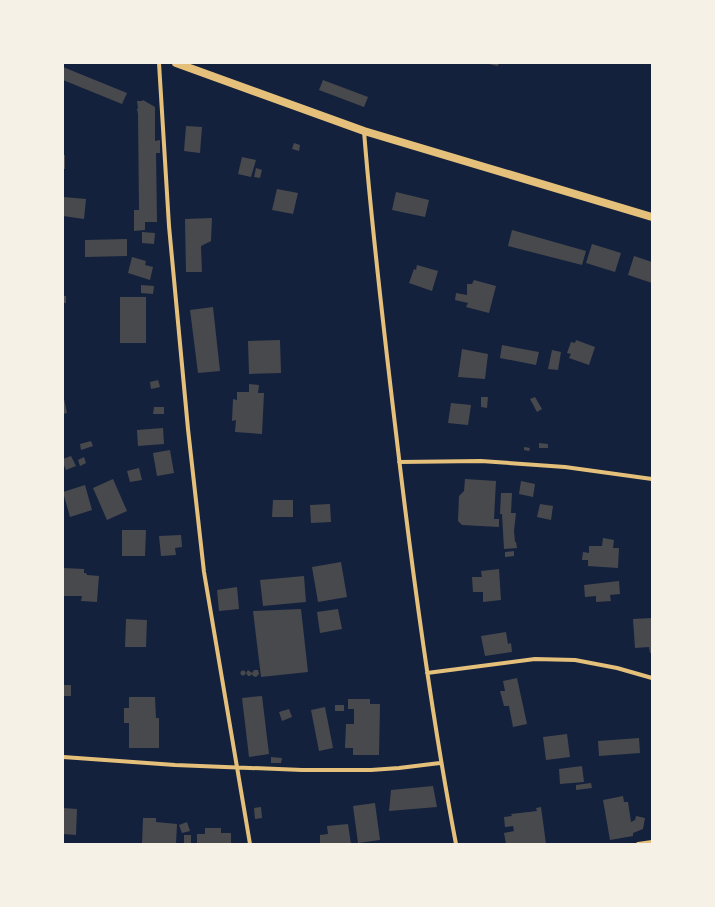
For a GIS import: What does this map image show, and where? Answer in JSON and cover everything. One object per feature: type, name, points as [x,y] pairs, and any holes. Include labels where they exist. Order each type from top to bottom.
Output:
[{"type":"main road","points":[[176,63],[364,131],[652,217]]},
{"type":"street","points":[[159,63],[169,226],[188,429],[204,572],[250,844]]},
{"type":"street","points":[[364,131],[371,224],[409,545],[440,763],[456,844]]},
{"type":"street","points":[[399,462],[481,461],[565,467],[652,479]]},
{"type":"street","points":[[427,673],[535,659],[575,660],[617,668],[652,678]]},
{"type":"street","points":[[63,757],[175,765],[302,770],[371,770],[440,763]]},
{"type":"street","points":[[638,844],[652,842]]},
{"type":"building","points":[[484,63],[499,63],[498,66]]},
{"type":"building","points":[[63,67],[127,93],[122,104],[63,80]]},
{"type":"building","points":[[323,80],[368,97],[364,107],[319,90]]},
{"type":"building","points":[[143,100],[155,107],[155,141],[160,140],[160,153],[156,153],[157,222],[145,222],[145,230],[134,231],[134,210],[139,210],[137,101]]},
{"type":"building","points":[[186,126],[202,127],[200,153],[184,151]]},
{"type":"building","points":[[294,143],[300,145],[299,151],[292,149]]},
{"type":"building","points":[[63,155],[65,155],[65,169],[63,169]]},
{"type":"building","points":[[242,157],[256,160],[251,177],[238,174]]},
{"type":"building","points":[[256,168],[262,170],[260,178],[254,177]]},
{"type":"building","points":[[277,189],[298,193],[293,214],[272,210]]},
{"type":"building","points":[[396,192],[429,200],[425,217],[392,210]]},
{"type":"building","points":[[63,197],[86,199],[84,219],[63,216]]},
{"type":"building","points":[[212,218],[211,241],[201,246],[202,272],[186,272],[185,219]]},
{"type":"building","points":[[512,230],[586,251],[582,265],[508,246]]},
{"type":"building","points":[[142,232],[155,233],[154,244],[142,243]]},
{"type":"building","points":[[127,239],[127,256],[85,257],[85,240]]},
{"type":"building","points":[[592,244],[621,253],[615,272],[586,263]]},
{"type":"building","points":[[634,256],[652,262],[652,283],[628,275]]},
{"type":"building","points":[[132,257],[146,261],[145,265],[153,267],[150,280],[128,273]]},
{"type":"building","points":[[417,265],[438,271],[432,291],[409,283]]},
{"type":"building","points":[[474,280],[496,286],[489,313],[466,307],[468,303],[455,300],[456,293],[467,295],[467,284],[472,284]]},
{"type":"building","points":[[141,285],[154,286],[153,294],[141,293]]},
{"type":"building","points":[[63,296],[66,296],[66,303],[63,303]]},
{"type":"building","points":[[120,297],[146,297],[146,343],[120,343]]},
{"type":"building","points":[[213,307],[220,371],[198,373],[190,310]]},
{"type":"building","points":[[280,340],[281,373],[249,374],[248,341]]},
{"type":"building","points":[[576,340],[595,347],[589,365],[569,358],[571,354],[567,353],[571,342],[575,343]]},
{"type":"building","points":[[502,345],[539,352],[536,365],[500,358]]},
{"type":"building","points":[[462,349],[488,354],[485,379],[458,377]]},
{"type":"building","points":[[552,350],[561,352],[558,370],[548,369]]},
{"type":"building","points":[[158,380],[160,387],[151,389],[150,382]]},
{"type":"building","points":[[249,384],[259,385],[258,393],[264,393],[262,434],[235,432],[236,420],[232,421],[233,399],[237,400],[237,392],[249,392]]},
{"type":"building","points":[[63,394],[67,413],[63,414]]},
{"type":"building","points":[[481,397],[488,397],[487,408],[481,407]]},
{"type":"building","points":[[535,397],[542,409],[537,412],[530,399]]},
{"type":"building","points":[[451,403],[471,405],[468,425],[448,423]]},
{"type":"building","points":[[154,407],[164,407],[164,414],[153,414]]},
{"type":"building","points":[[163,428],[164,444],[138,446],[137,430]]},
{"type":"building","points":[[91,441],[93,446],[81,450],[80,444]]},
{"type":"building","points":[[539,443],[548,444],[548,448],[539,448]]},
{"type":"building","points":[[524,447],[530,448],[529,451],[524,450]]},
{"type":"building","points":[[170,450],[174,473],[157,476],[153,453]]},
{"type":"building","points":[[71,456],[76,466],[66,470],[63,459]]},
{"type":"building","points":[[84,457],[86,463],[80,466],[78,460]]},
{"type":"building","points":[[139,468],[142,480],[130,482],[127,471]]},
{"type":"building","points":[[113,479],[127,511],[107,520],[93,488]]},
{"type":"building","points":[[465,479],[496,481],[494,519],[499,519],[499,527],[462,525],[458,521],[459,496],[464,491]]},
{"type":"building","points":[[521,481],[535,484],[533,497],[519,494]]},
{"type":"building","points":[[85,485],[92,510],[70,517],[63,492]]},
{"type":"building","points":[[501,493],[512,493],[511,513],[516,513],[514,531],[517,548],[504,549],[502,514],[500,514]]},
{"type":"building","points":[[273,500],[293,500],[293,517],[272,517]]},
{"type":"building","points":[[330,504],[331,522],[311,523],[310,505]]},
{"type":"building","points":[[540,504],[553,506],[551,520],[537,517]]},
{"type":"building","points":[[122,530],[146,530],[145,556],[122,556]]},
{"type":"building","points":[[181,535],[182,547],[175,548],[176,555],[161,556],[159,536]]},
{"type":"building","points":[[603,538],[614,540],[613,548],[619,548],[618,568],[588,566],[588,560],[582,560],[583,552],[589,553],[589,546],[602,546]]},
{"type":"building","points":[[514,551],[514,556],[505,557],[505,552]]},
{"type":"building","points":[[341,562],[347,597],[318,602],[312,567]]},
{"type":"building","points":[[63,568],[84,569],[84,573],[87,575],[99,576],[97,602],[81,601],[82,596],[63,596]]},
{"type":"building","points":[[499,569],[501,600],[483,602],[483,592],[473,592],[472,577],[482,577],[481,571]]},
{"type":"building","points":[[304,576],[306,602],[263,606],[260,580]]},
{"type":"building","points":[[619,581],[620,594],[610,595],[611,601],[596,602],[596,596],[585,597],[584,585]]},
{"type":"building","points":[[237,587],[239,609],[219,611],[217,590]]},
{"type":"building","points":[[301,609],[308,672],[261,677],[253,611]]},
{"type":"building","points":[[338,609],[342,629],[320,633],[317,612]]},
{"type":"building","points":[[652,618],[652,653],[650,653],[649,647],[635,648],[633,619]]},
{"type":"building","points":[[126,619],[147,620],[146,647],[125,647]]},
{"type":"building","points":[[506,632],[508,644],[511,643],[512,652],[485,656],[481,636]]},
{"type":"building","points":[[243,670],[246,673],[243,676],[240,673]]},
{"type":"building","points":[[248,670],[252,673],[254,670],[258,670],[259,674],[256,677],[252,674],[248,676],[246,673]]},
{"type":"building","points":[[517,678],[527,724],[513,727],[509,706],[504,706],[500,691],[505,691],[503,681]]},
{"type":"building","points":[[63,685],[71,685],[71,696],[63,696]]},
{"type":"building","points":[[262,696],[269,754],[249,757],[242,698]]},
{"type":"building","points":[[129,697],[155,697],[156,718],[159,718],[159,748],[129,748],[129,723],[124,723],[124,708],[129,708]]},
{"type":"building","points":[[348,699],[370,699],[370,704],[380,704],[379,755],[353,755],[353,748],[345,748],[346,724],[354,724],[354,709],[348,709]]},
{"type":"building","points":[[335,705],[344,705],[344,711],[335,711]]},
{"type":"building","points":[[325,707],[333,748],[319,751],[311,710]]},
{"type":"building","points":[[289,709],[292,717],[282,721],[279,712]]},
{"type":"building","points":[[567,734],[570,757],[546,760],[543,737]]},
{"type":"building","points":[[639,738],[640,753],[599,756],[598,741]]},
{"type":"building","points":[[271,757],[282,758],[281,763],[271,763]]},
{"type":"building","points":[[582,766],[584,782],[560,784],[559,769]]},
{"type":"building","points":[[591,783],[592,788],[576,790],[576,785]]},
{"type":"building","points":[[433,786],[437,807],[389,811],[391,790]]},
{"type":"building","points":[[623,796],[624,802],[628,802],[631,822],[635,820],[636,816],[645,818],[643,829],[633,833],[633,836],[610,840],[603,800]]},
{"type":"building","points":[[375,803],[380,840],[358,843],[353,806]]},
{"type":"building","points":[[261,807],[262,818],[255,819],[254,808]]},
{"type":"building","points":[[541,807],[546,844],[506,844],[504,833],[514,831],[513,826],[505,827],[504,817],[512,816],[511,814],[537,811],[536,808]]},
{"type":"building","points":[[63,808],[77,809],[76,835],[63,834]]},
{"type":"building","points":[[143,818],[156,818],[156,822],[177,824],[176,844],[142,844]]},
{"type":"building","points":[[187,822],[190,831],[182,833],[179,825]]},
{"type":"building","points":[[348,824],[351,844],[320,844],[320,835],[328,834],[327,826]]},
{"type":"building","points":[[205,828],[221,828],[221,833],[231,833],[231,844],[197,844],[197,834],[205,834]]},
{"type":"building","points":[[184,835],[191,835],[191,844],[184,844]]}]
